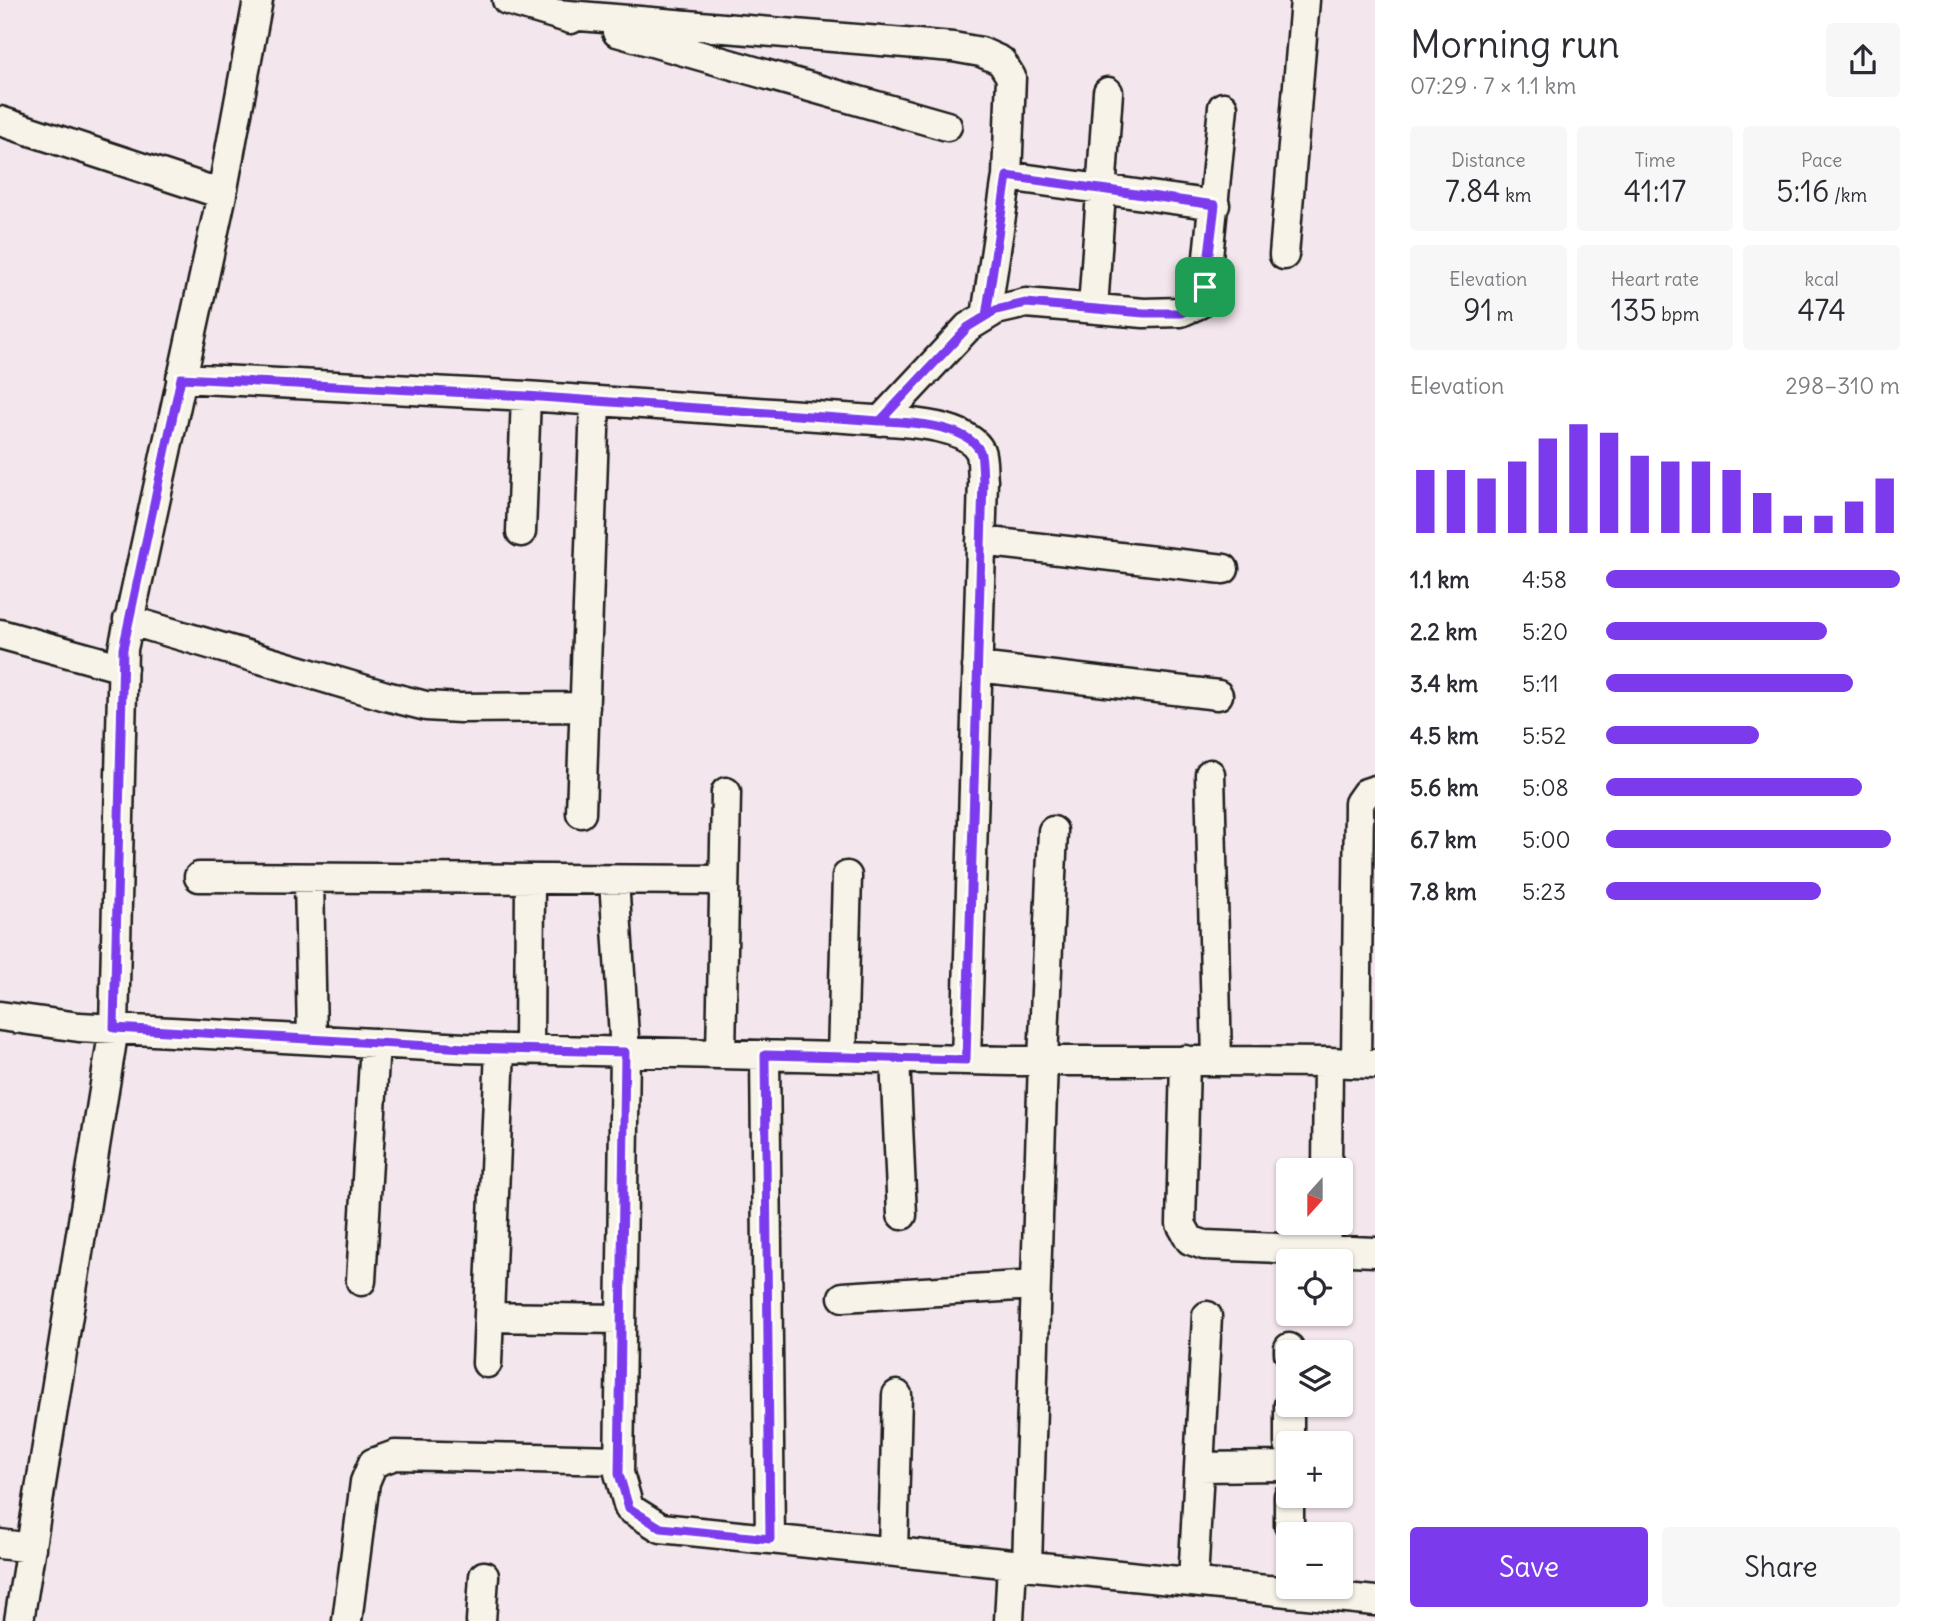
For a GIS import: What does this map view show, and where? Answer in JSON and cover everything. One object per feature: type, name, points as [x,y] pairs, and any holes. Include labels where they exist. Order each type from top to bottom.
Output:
[{"type":"street","points":[[19,1621],[114,1028],[123,649],[222,194],[258,0]]},
{"type":"street","points":[[507,0],[947,126]]},
{"type":"street","points":[[1284,255],[1305,0]]},
{"type":"street","points":[[555,14],[953,47],[981,52],[1000,61],[1011,77],[1007,176],[986,316]]},
{"type":"street","points":[[1093,309],[1108,92]]},
{"type":"street","points":[[880,421],[968,327],[996,310],[1026,303],[1144,313],[1181,313],[1199,304],[1205,287],[1215,205],[1223,107]]},
{"type":"street","points":[[0,121],[222,194]]},
{"type":"street","points":[[1007,176],[1215,205]]},
{"type":"street","points":[[181,378],[526,396],[880,421],[936,426],[967,438],[980,452],[983,480],[966,1060]]},
{"type":"street","points":[[521,532],[526,396]]},
{"type":"street","points":[[581,813],[595,401]]},
{"type":"street","points":[[981,541],[1224,569]]},
{"type":"street","points":[[128,620],[426,706],[585,707]]},
{"type":"street","points":[[0,635],[122,668]]},
{"type":"street","points":[[977,667],[1218,695]]},
{"type":"street","points":[[1210,774],[1217,1061]]},
{"type":"street","points":[[1330,1158],[1353,1063],[1359,803],[1366,793],[1375,790]]},
{"type":"street","points":[[721,1054],[726,792]]},
{"type":"street","points":[[1009,1621],[1019,1564],[1035,1285],[1053,831]]},
{"type":"street","points":[[842,1057],[847,876]]},
{"type":"street","points":[[198,877],[724,880]]},
{"type":"street","points":[[309,878],[312,1040]]},
{"type":"street","points":[[529,1050],[530,879]]},
{"type":"street","points":[[614,880],[625,1052],[619,1474],[629,1508],[661,1528],[1375,1601]]},
{"type":"street","points":[[0,1016],[79,1027],[500,1049],[966,1060],[1353,1063]]},
{"type":"street","points":[[361,1281],[375,1043]]},
{"type":"street","points":[[486,1363],[500,1049]]},
{"type":"street","points":[[765,1055],[770,1539]]},
{"type":"street","points":[[895,1058],[902,1215]]},
{"type":"street","points":[[1185,1060],[1181,1223],[1190,1240],[1204,1245],[1326,1237],[1375,1252]]},
{"type":"street","points":[[843,1297],[1035,1285]]},
{"type":"street","points":[[1193,1582],[1207,1316]]},
{"type":"street","points":[[489,1317],[621,1319]]},
{"type":"street","points":[[893,1551],[897,1395]]},
{"type":"street","points":[[347,1621],[365,1482],[373,1463],[395,1455],[619,1460]]},
{"type":"street","points":[[1199,1468],[1276,1466]]},
{"type":"street","points":[[0,1544],[31,1548]]},
{"type":"street","points":[[481,1621],[484,1576]]},
{"type":"route","points":[[1205,287],[1199,304],[1181,313],[1144,313],[1026,303],[996,310],[968,327],[880,421],[526,396],[181,378],[123,649],[114,1028],[465,1048],[625,1052],[619,1474],[629,1508],[661,1528],[770,1539],[765,1055],[966,1060],[983,480],[980,452],[967,438],[936,426],[880,421],[924,374],[968,327],[986,316],[1007,176],[1215,205],[1205,287]]}]
